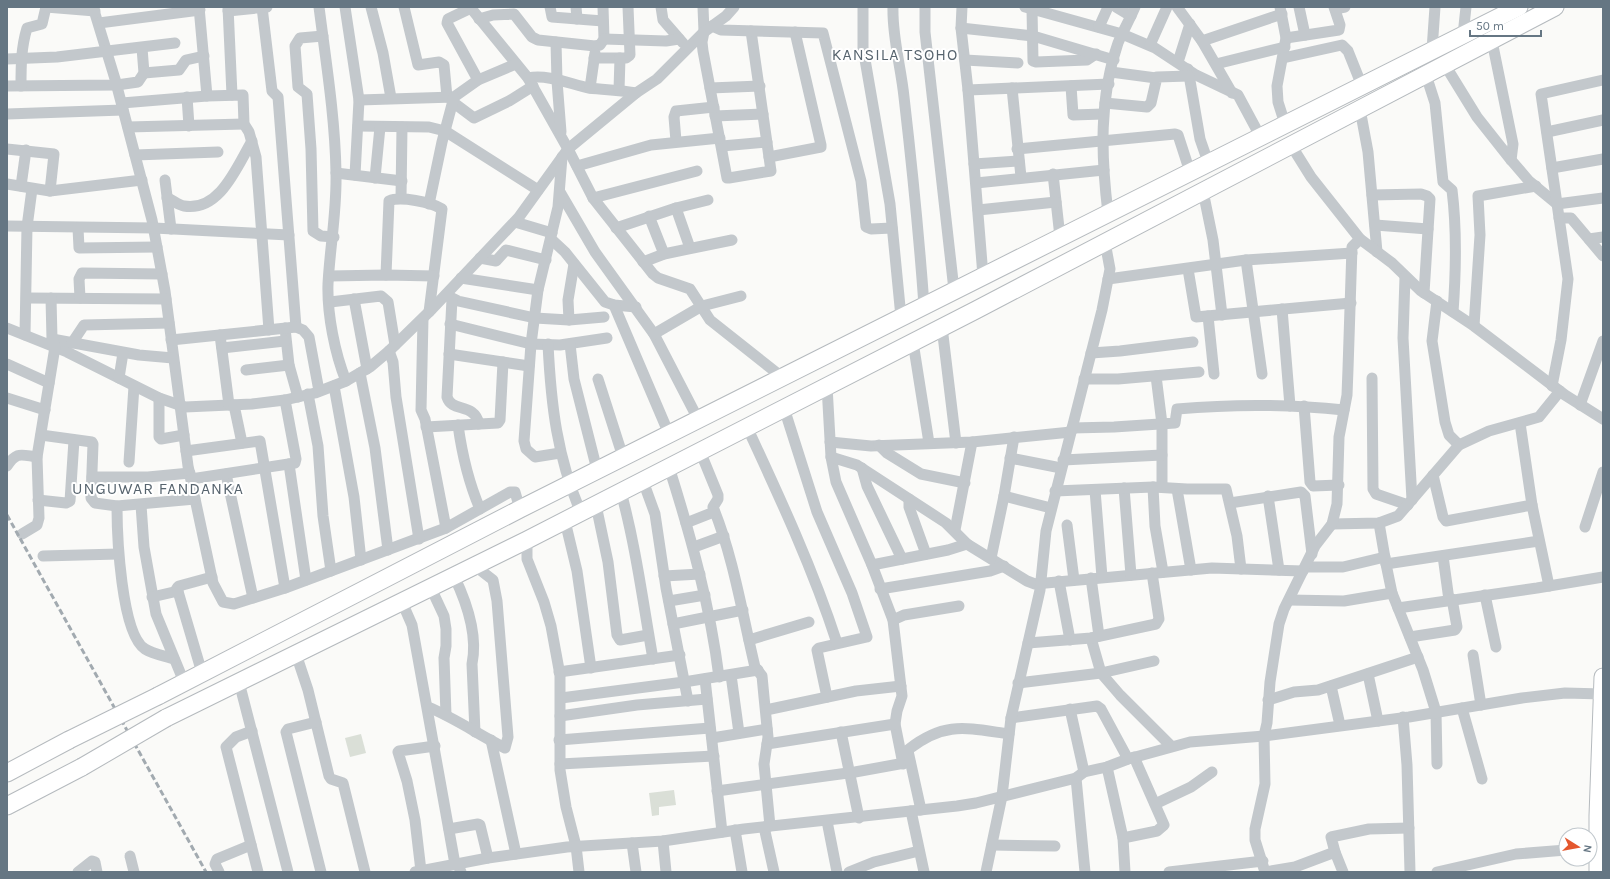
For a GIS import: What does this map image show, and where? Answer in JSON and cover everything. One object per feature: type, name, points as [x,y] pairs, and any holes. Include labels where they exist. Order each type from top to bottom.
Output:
[{"type":"main road","points":[[7,773],[520,508],[1463,35],[1494,13],[1519,7]]},
{"type":"main road","points":[[7,806],[82,767],[166,718],[581,513],[1106,242],[1555,7]]},
{"type":"main road","points":[[1595,827],[1603,677]]},
{"type":"street","points":[[21,86],[20,59],[27,28],[42,24],[46,7],[94,9],[108,52],[154,228],[166,299],[179,406],[190,476],[212,577],[217,593],[223,602],[234,604],[285,588],[419,539],[446,528],[510,492],[515,492],[520,508]]},
{"type":"street","points":[[262,7],[272,91],[278,97],[289,235],[290,328],[285,341],[289,365],[303,396],[318,446],[324,516],[331,571]]},
{"type":"street","points":[[232,95],[228,9],[267,7]]},
{"type":"street","points":[[319,7],[335,133],[336,173],[334,237],[330,276],[330,302],[335,344],[346,381]]},
{"type":"street","points":[[345,7],[360,100],[355,175]]},
{"type":"street","points":[[371,7],[383,53],[391,98]]},
{"type":"street","points":[[404,7],[418,65],[439,62],[444,65],[452,99],[429,204]]},
{"type":"street","points":[[550,7],[552,17],[604,21]]},
{"type":"street","points":[[576,7],[577,19]]},
{"type":"street","points":[[590,88],[594,58],[600,43],[604,21],[603,7]]},
{"type":"street","points":[[594,58],[628,58],[630,55],[628,7]]},
{"type":"street","points":[[661,7],[663,20],[688,49]]},
{"type":"street","points":[[703,7],[708,30],[702,42],[703,51],[727,178],[771,171],[751,31]]},
{"type":"street","points":[[7,328],[53,343],[134,386],[179,406],[193,408],[284,400],[303,396],[346,381],[363,371],[392,348],[449,297],[461,278],[515,222],[565,153],[636,93],[657,79],[734,7]]},
{"type":"street","points":[[864,7],[863,48],[887,189],[901,317]]},
{"type":"street","points":[[893,7],[893,23],[903,85],[918,225],[924,305]]},
{"type":"street","points":[[925,7],[925,32],[954,290]]},
{"type":"street","points":[[962,7],[961,28],[968,90],[983,276]]},
{"type":"street","points":[[1099,27],[1108,7]]},
{"type":"street","points":[[1108,213],[1104,170],[1104,108],[1114,60],[1122,34],[1133,12],[1116,7]]},
{"type":"street","points":[[1150,45],[1167,7]]},
{"type":"street","points":[[1177,7],[1202,41],[1232,93]]},
{"type":"street","points":[[1299,7],[1305,35]]},
{"type":"street","points":[[1432,50],[1435,7]]},
{"type":"street","points":[[1463,35],[1466,7]]},
{"type":"street","points":[[478,80],[448,23],[448,19],[470,8],[530,82],[560,135]]},
{"type":"street","points":[[1096,54],[1087,60],[1033,61],[1033,36],[1029,8],[1048,10],[1122,34],[1150,45],[1178,62],[1188,72],[1238,95],[1260,136]]},
{"type":"street","points":[[1216,64],[1305,35],[1339,30],[1340,25],[1338,8]]},
{"type":"street","points":[[99,23],[147,12],[199,9],[207,96]]},
{"type":"street","points":[[1202,41],[1281,10],[1286,42],[1279,70],[1277,86],[1278,102],[1285,124]]},
{"type":"street","points":[[479,19],[493,15],[514,14],[534,39],[556,42],[600,43],[630,40],[666,41],[679,39]]},
{"type":"street","points":[[1178,62],[1190,24]]},
{"type":"street","points":[[961,28],[1033,36],[1114,60]]},
{"type":"street","points":[[708,30],[823,33],[861,181],[866,227],[871,229],[892,228]]},
{"type":"street","points":[[769,157],[821,147],[795,32]]},
{"type":"street","points":[[322,36],[300,38],[295,46],[298,87],[307,94],[311,149],[313,231],[322,236],[334,237]]},
{"type":"street","points":[[1492,41],[1513,144],[1511,160]]},
{"type":"street","points":[[556,42],[560,135],[565,153],[552,236],[538,290],[530,344],[524,441],[526,449],[535,457],[560,453]]},
{"type":"street","points":[[7,59],[108,52],[175,43]]},
{"type":"street","points":[[1283,58],[1342,45],[1348,50],[1362,86]]},
{"type":"street","points":[[7,86],[117,85],[138,82],[144,73],[142,48]]},
{"type":"street","points":[[144,73],[179,70],[186,60],[204,56]]},
{"type":"street","points":[[619,90],[620,58]]},
{"type":"street","points":[[965,60],[1018,63]]},
{"type":"street","points":[[360,100],[391,98],[452,99],[478,80],[516,64]]},
{"type":"street","points":[[1445,65],[1477,117],[1511,160],[1536,186],[1557,204],[1603,198]]},
{"type":"street","points":[[1111,72],[1156,78],[1159,76],[1188,72]]},
{"type":"street","points":[[1188,72],[1200,139],[1208,162]]},
{"type":"street","points":[[1426,75],[1435,103],[1443,182],[1452,190],[1455,219],[1455,286],[1452,312]]},
{"type":"street","points":[[452,99],[473,118],[476,118],[540,77],[590,88],[636,93]]},
{"type":"street","points":[[1071,86],[1073,115],[1104,108],[1148,106],[1151,103],[1156,78]]},
{"type":"street","points":[[1332,524],[1379,523],[1398,516],[1459,445],[1489,431],[1520,423],[1542,415],[1556,388],[1568,279],[1542,93],[1603,80]]},
{"type":"street","points":[[968,90],[1109,84]]},
{"type":"street","points":[[710,88],[760,86]]},
{"type":"street","points":[[1012,88],[1017,150],[1021,177]]},
{"type":"street","points":[[7,114],[122,106],[187,97],[243,95],[244,124],[252,141],[256,157],[263,234],[269,330]]},
{"type":"street","points":[[187,97],[189,126]]},
{"type":"street","points":[[1360,110],[1368,152],[1377,252]]},
{"type":"street","points":[[676,141],[674,117],[676,111],[763,114]]},
{"type":"street","points":[[1547,132],[1603,120]]},
{"type":"street","points":[[128,127],[244,124]]},
{"type":"street","points":[[358,126],[428,127],[445,130],[538,190]]},
{"type":"street","points":[[375,178],[380,127]]},
{"type":"street","points":[[401,198],[402,127]]},
{"type":"street","points":[[1017,150],[1103,140],[1178,135],[1190,172]]},
{"type":"street","points":[[167,198],[184,206],[208,203],[218,196],[252,141]]},
{"type":"street","points":[[577,166],[651,145],[676,141],[767,142]]},
{"type":"street","points":[[1291,145],[1311,177],[1360,239],[1392,263],[1405,277],[1424,293],[1474,326],[1556,388],[1603,419]]},
{"type":"street","points":[[7,148],[54,154],[50,191]]},
{"type":"street","points":[[21,186],[26,150]]},
{"type":"street","points":[[135,155],[218,152]]},
{"type":"street","points":[[565,153],[577,166],[593,198],[643,262],[658,278],[690,289],[710,320],[782,377]]},
{"type":"street","points":[[1552,168],[1603,159]]},
{"type":"street","points":[[974,164],[1019,161]]},
{"type":"street","points":[[976,183],[1021,177],[1104,170]]},
{"type":"street","points":[[593,198],[697,171]]},
{"type":"street","points":[[336,173],[402,181]]},
{"type":"street","points":[[1053,174],[1060,237]]},
{"type":"street","points":[[7,184],[50,191],[142,180]]},
{"type":"street","points":[[165,180],[171,229]]},
{"type":"street","points":[[1474,326],[1480,235],[1478,196],[1536,186]]},
{"type":"street","points":[[25,335],[28,227],[32,189]]},
{"type":"street","points":[[1203,191],[1212,230],[1222,315]]},
{"type":"street","points":[[560,192],[595,252],[654,334],[698,419]]},
{"type":"street","points":[[1372,195],[1421,194],[1430,199],[1424,293]]},
{"type":"street","points":[[386,274],[388,201],[401,198],[440,208],[443,212],[434,276],[426,316],[421,410],[426,427],[446,528]]},
{"type":"street","points":[[616,228],[649,216],[708,200]]},
{"type":"street","points":[[978,210],[1056,202]]},
{"type":"street","points":[[676,208],[690,248]]},
{"type":"street","points":[[649,216],[664,254]]},
{"type":"street","points":[[1560,218],[1571,218],[1603,256]]},
{"type":"street","points":[[515,222],[552,236],[605,302],[614,305],[636,308]]},
{"type":"street","points":[[7,226],[154,228],[289,235]]},
{"type":"street","points":[[1375,226],[1428,229]]},
{"type":"street","points":[[78,228],[79,248],[157,246]]},
{"type":"street","points":[[1589,239],[1603,237]]},
{"type":"street","points":[[1265,868],[1255,840],[1255,829],[1265,784],[1264,736],[1267,723],[1268,700],[1279,624],[1289,600],[1318,542],[1332,524],[1337,504],[1339,485],[1339,437],[1347,395],[1352,253],[1354,243],[1360,239]]},
{"type":"street","points":[[643,262],[664,254],[732,240]]},
{"type":"street","points":[[986,872],[1002,796],[1010,718],[1028,643],[1040,583],[1046,531],[1108,280],[1110,269],[1106,242]]},
{"type":"street","points":[[480,258],[496,261],[506,250],[546,260]]},
{"type":"street","points":[[1108,280],[1246,260],[1352,253]]},
{"type":"street","points":[[1246,260],[1262,374]]},
{"type":"street","points":[[570,320],[568,300],[574,264]]},
{"type":"street","points":[[1188,269],[1195,316],[1222,315],[1351,303]]},
{"type":"street","points":[[80,298],[79,279],[82,273],[162,274]]},
{"type":"street","points":[[330,276],[386,274],[434,276]]},
{"type":"street","points":[[1405,277],[1403,338],[1410,503]]},
{"type":"street","points":[[461,278],[538,290]]},
{"type":"street","points":[[330,302],[381,296],[386,299],[396,397],[419,539]]},
{"type":"street","points":[[654,334],[702,306],[741,296]]},
{"type":"street","points":[[449,297],[535,318],[570,320],[604,317]]},
{"type":"street","points":[[449,297],[450,324],[447,398],[448,401],[474,412],[477,416],[479,424]]},
{"type":"street","points":[[27,298],[166,299]]},
{"type":"street","points":[[22,534],[37,525],[39,518],[37,457],[49,383],[53,343],[51,298]]},
{"type":"street","points":[[354,299],[388,550]]},
{"type":"street","points":[[1437,301],[1432,341],[1445,422],[1449,435],[1459,445]]},
{"type":"street","points":[[614,305],[669,434]]},
{"type":"street","points":[[1282,309],[1290,406]]},
{"type":"street","points":[[1208,316],[1214,374]]},
{"type":"street","points":[[72,343],[84,325],[169,323]]},
{"type":"street","points":[[450,324],[530,344],[570,344],[607,338]]},
{"type":"street","points":[[942,327],[956,443]]},
{"type":"street","points":[[171,340],[290,328],[303,330],[309,337],[319,391]]},
{"type":"street","points":[[220,335],[232,405],[242,443]]},
{"type":"street","points":[[222,348],[285,341]]},
{"type":"street","points":[[1580,405],[1603,341]]},
{"type":"street","points":[[913,342],[929,444]]},
{"type":"street","points":[[1091,353],[1193,342]]},
{"type":"street","points":[[53,343],[72,343],[123,353],[173,358]]},
{"type":"street","points":[[548,344],[551,394],[560,453],[568,484],[581,513]]},
{"type":"street","points":[[570,344],[574,379],[597,470]]},
{"type":"street","points":[[119,378],[123,353]]},
{"type":"street","points":[[449,354],[529,366]]},
{"type":"street","points":[[426,427],[498,423],[500,420],[503,362]]},
{"type":"street","points":[[7,364],[49,383]]},
{"type":"street","points":[[246,370],[289,365]]},
{"type":"street","points":[[1084,379],[1118,379],[1199,372]]},
{"type":"street","points":[[1028,643],[1095,637],[1156,624],[1159,619],[1155,526],[1157,487],[1162,455],[1162,424],[1156,376]]},
{"type":"street","points":[[1372,378],[1373,489],[1376,494],[1410,503]]},
{"type":"street","points":[[598,379],[623,457]]},
{"type":"street","points":[[129,462],[134,386]]},
{"type":"street","points":[[334,386],[351,483],[361,560]]},
{"type":"street","points":[[828,386],[831,457],[836,482],[872,565],[880,590],[893,620],[902,696],[897,711],[895,724],[907,763],[916,811],[919,851],[924,872]]},
{"type":"street","points":[[7,398],[45,410]]},
{"type":"street","points":[[159,398],[159,438],[162,439],[184,435]]},
{"type":"street","points":[[92,477],[148,477],[226,474],[295,463],[296,459],[284,400]]},
{"type":"street","points":[[830,442],[879,446],[956,443],[1071,430],[1162,424],[1175,422],[1177,409],[1210,406],[1304,406],[1344,410]]},
{"type":"street","points":[[1304,406],[1310,482],[1313,486],[1339,485]]},
{"type":"street","points":[[784,408],[817,512],[852,593],[866,635],[866,639],[820,646],[817,650],[827,697]]},
{"type":"street","points":[[1520,423],[1532,505],[1549,586]]},
{"type":"street","points":[[458,425],[466,470],[480,509]]},
{"type":"street","points":[[748,427],[823,600],[837,643]]},
{"type":"street","points":[[41,435],[92,442],[92,502],[116,506],[195,500]]},
{"type":"street","points":[[991,558],[1014,437]]},
{"type":"street","points":[[38,500],[66,503],[70,501],[74,440]]},
{"type":"street","points":[[186,451],[260,442],[266,468],[285,588]]},
{"type":"street","points":[[955,530],[972,442]]},
{"type":"street","points":[[879,446],[887,453],[921,474],[965,483]]},
{"type":"street","points":[[700,451],[718,495],[717,502],[712,505],[724,536],[743,610],[755,667],[762,676],[768,744],[764,757],[767,827],[774,872]]},
{"type":"street","points":[[7,466],[13,457],[19,455],[37,457]]},
{"type":"street","points":[[1010,458],[1062,464],[1162,455]]},
{"type":"street","points":[[831,457],[850,462],[862,468],[955,530],[967,544],[1027,581],[1040,583],[1191,570],[1279,570],[1343,567],[1385,561],[1443,556],[1539,541]]},
{"type":"street","points":[[289,464],[306,580]]},
{"type":"street","points":[[669,467],[694,547],[709,616],[719,677]]},
{"type":"street","points":[[862,468],[867,486],[902,559]]},
{"type":"street","points":[[1585,527],[1603,472]]},
{"type":"street","points":[[226,474],[253,598]]},
{"type":"street","points":[[1433,474],[1443,517],[1446,521],[1532,505]]},
{"type":"street","points":[[642,481],[655,514],[664,576],[688,701]]},
{"type":"street","points":[[1055,491],[1157,487],[1177,489],[1224,488],[1227,490],[1230,503],[1241,569]]},
{"type":"street","points":[[1124,488],[1131,575]]},
{"type":"street","points":[[1177,489],[1191,570]]},
{"type":"street","points":[[1095,490],[1097,578],[1095,637],[1101,673],[1120,695],[1172,746]]},
{"type":"street","points":[[621,492],[633,538],[653,659]]},
{"type":"street","points":[[1230,503],[1301,492],[1305,496],[1312,554]]},
{"type":"street","points":[[1004,496],[1051,508]]},
{"type":"street","points":[[1268,496],[1279,570]]},
{"type":"street","points":[[909,499],[909,507],[926,554]]},
{"type":"street","points":[[142,505],[144,547],[152,598],[156,614],[184,682]]},
{"type":"street","points":[[596,505],[608,562],[616,635],[620,640],[648,635]]},
{"type":"street","points":[[116,506],[120,573],[130,620],[137,640],[144,649],[174,658]]},
{"type":"street","points":[[686,522],[714,512]]},
{"type":"street","points":[[565,521],[578,570],[592,668]]},
{"type":"street","points":[[1379,523],[1392,593],[1418,657],[1436,712],[1437,764]]},
{"type":"street","points":[[1067,525],[1074,580]]},
{"type":"street","points":[[694,547],[724,536]]},
{"type":"street","points":[[527,540],[527,559],[546,608],[559,672],[561,698],[559,740],[560,764],[566,807],[576,846],[579,872]]},
{"type":"street","points":[[872,565],[960,547],[967,544]]},
{"type":"street","points":[[43,556],[118,554]]},
{"type":"street","points":[[1410,638],[1455,630],[1457,624],[1443,556]]},
{"type":"street","points":[[428,707],[446,715],[505,748],[508,737],[498,610],[493,580],[475,566]]},
{"type":"street","points":[[880,590],[990,571],[1004,566]]},
{"type":"street","points":[[664,576],[700,574]]},
{"type":"street","points":[[454,576],[463,595],[472,630],[475,656],[472,664],[475,732]]},
{"type":"street","points":[[202,673],[178,591],[178,586],[212,577]]},
{"type":"street","points":[[1398,608],[1603,577]]},
{"type":"street","points":[[1059,581],[1070,640]]},
{"type":"street","points":[[431,588],[444,616],[446,629],[444,658],[446,715]]},
{"type":"street","points":[[152,598],[178,591]]},
{"type":"street","points":[[1289,600],[1344,601],[1392,593]]},
{"type":"street","points":[[1485,595],[1496,647]]},
{"type":"street","points":[[669,601],[705,596]]},
{"type":"street","points":[[402,602],[412,625],[449,829],[458,868]]},
{"type":"street","points":[[893,620],[904,615],[959,606]]},
{"type":"street","points":[[673,624],[743,610]]},
{"type":"street","points":[[749,640],[809,622]]},
{"type":"street","points":[[296,654],[331,779],[343,783],[365,872]]},
{"type":"street","points":[[559,672],[680,655]]},
{"type":"street","points":[[1473,655],[1481,705]]},
{"type":"street","points":[[1268,700],[1294,692],[1318,690],[1418,657]]},
{"type":"street","points":[[1018,683],[1101,673],[1154,661]]},
{"type":"street","points":[[561,698],[684,682],[758,670]]},
{"type":"street","points":[[1368,674],[1378,721]]},
{"type":"street","points":[[731,675],[739,733]]},
{"type":"street","points":[[705,679],[722,832]]},
{"type":"street","points":[[239,682],[288,872]]},
{"type":"street","points":[[766,710],[856,691],[901,686]]},
{"type":"street","points":[[1331,686],[1340,726]]},
{"type":"street","points":[[435,746],[398,752],[407,781],[415,820],[418,871],[458,868],[488,858],[576,846],[662,841],[735,830],[858,818],[976,803],[1107,768],[1131,758],[1190,742],[1264,736],[1403,718],[1565,693],[1602,694]]},
{"type":"street","points":[[560,716],[637,705],[707,699]]},
{"type":"street","points":[[1010,718],[1094,706],[1100,708],[1131,758],[1155,804],[1164,825],[1162,828],[1123,838]]},
{"type":"street","points":[[1462,708],[1482,779]]},
{"type":"street","points":[[1070,709],[1080,775],[1085,872]]},
{"type":"street","points":[[1403,718],[1410,872]]},
{"type":"street","points":[[316,722],[288,729],[286,732],[321,872]]},
{"type":"street","points":[[768,744],[895,724]]},
{"type":"street","points":[[559,740],[739,733],[767,729]]},
{"type":"street","points":[[907,763],[908,750],[928,735],[944,729],[980,730],[1009,734]]},
{"type":"street","points":[[252,731],[236,737],[226,747],[258,872]]},
{"type":"street","points":[[841,732],[858,818]]},
{"type":"street","points":[[491,740],[516,854]]},
{"type":"street","points":[[560,764],[714,756]]},
{"type":"street","points":[[717,791],[849,773],[907,763]]},
{"type":"street","points":[[1107,768],[1123,838],[1125,872]]},
{"type":"street","points":[[1155,804],[1191,788],[1212,772]]},
{"type":"street","points":[[827,821],[837,872]]},
{"type":"street","points":[[449,829],[478,824],[480,825],[488,858]]},
{"type":"street","points":[[1343,872],[1331,837],[1369,829],[1409,828]]},
{"type":"street","points":[[735,830],[742,872]]},
{"type":"street","points":[[662,841],[666,872]]},
{"type":"street","points":[[632,843],[636,872]]},
{"type":"street","points":[[219,872],[215,864],[216,859],[251,845]]},
{"type":"street","points":[[992,846],[1056,846]]},
{"type":"street","points":[[849,872],[874,862],[919,851]]},
{"type":"street","points":[[1437,872],[1516,854],[1558,851]]},
{"type":"street","points":[[1175,872],[1294,867],[1335,852]]},
{"type":"street","points":[[130,856],[134,872]]},
{"type":"street","points":[[78,872],[92,861],[95,862],[97,872]]},
{"type":"shaded area","points":[[361,734],[366,753],[350,757],[345,738]]},
{"type":"shaded area","points":[[674,790],[676,805],[659,807],[659,815],[652,816],[649,793]]},
{"type":"railway","points":[[7,515],[206,872]]},
{"type":"district","name":"KANSILA TSOHO","points":[[895,54]]},
{"type":"district","name":"UNGUWAR FANDANKA","points":[[158,488]]}]
